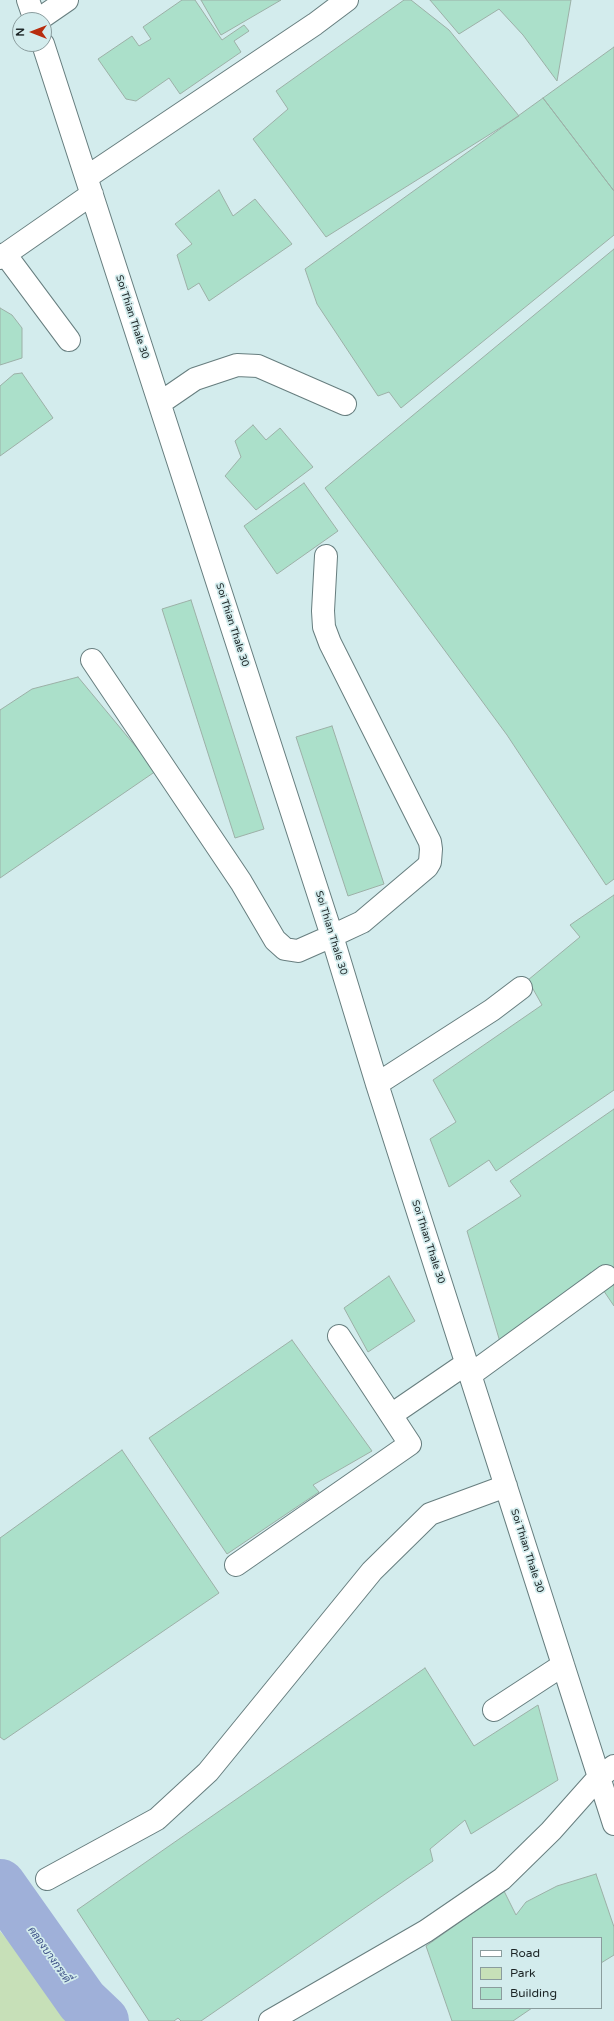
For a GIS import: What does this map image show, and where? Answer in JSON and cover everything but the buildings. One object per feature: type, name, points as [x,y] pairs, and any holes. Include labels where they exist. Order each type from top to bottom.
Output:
[{"type":"street","points":[[28,0],[33,12]]},
{"type":"street","points":[[48,12],[67,0]]},
{"type":"street","points":[[69,340],[3,256],[90,185],[347,0]]},
{"type":"street","name":"Soi Thian Thale 30","points":[[46,52],[332,936],[377,1084],[563,1665],[606,1771],[614,1824]]},
{"type":"street","points":[[160,403],[195,379],[237,365],[258,366],[345,404]]},
{"type":"street","points":[[92,660],[241,882],[275,940],[285,949],[298,951],[332,936],[362,922],[427,867],[430,862],[431,848],[430,842],[330,643],[324,627],[323,611],[326,556]]},
{"type":"street","points":[[377,1084],[492,1010],[522,988]]},
{"type":"street","points":[[391,1415],[468,1369],[606,1276]]},
{"type":"street","points":[[236,1565],[410,1444],[339,1336]]},
{"type":"street","points":[[47,1879],[157,1819],[208,1772],[372,1571],[430,1514],[506,1486]]},
{"type":"street","points":[[494,1710],[563,1665]]},
{"type":"street","points":[[270,2021],[426,1931],[502,1879],[551,1831],[606,1771]]},
{"type":"green space","points":[[0,1931],[75,2021],[0,2021]]},
{"type":"waterway","name":"คลองบางกระดี่","points":[[0,1885],[82,2001],[103,2021]]}]
